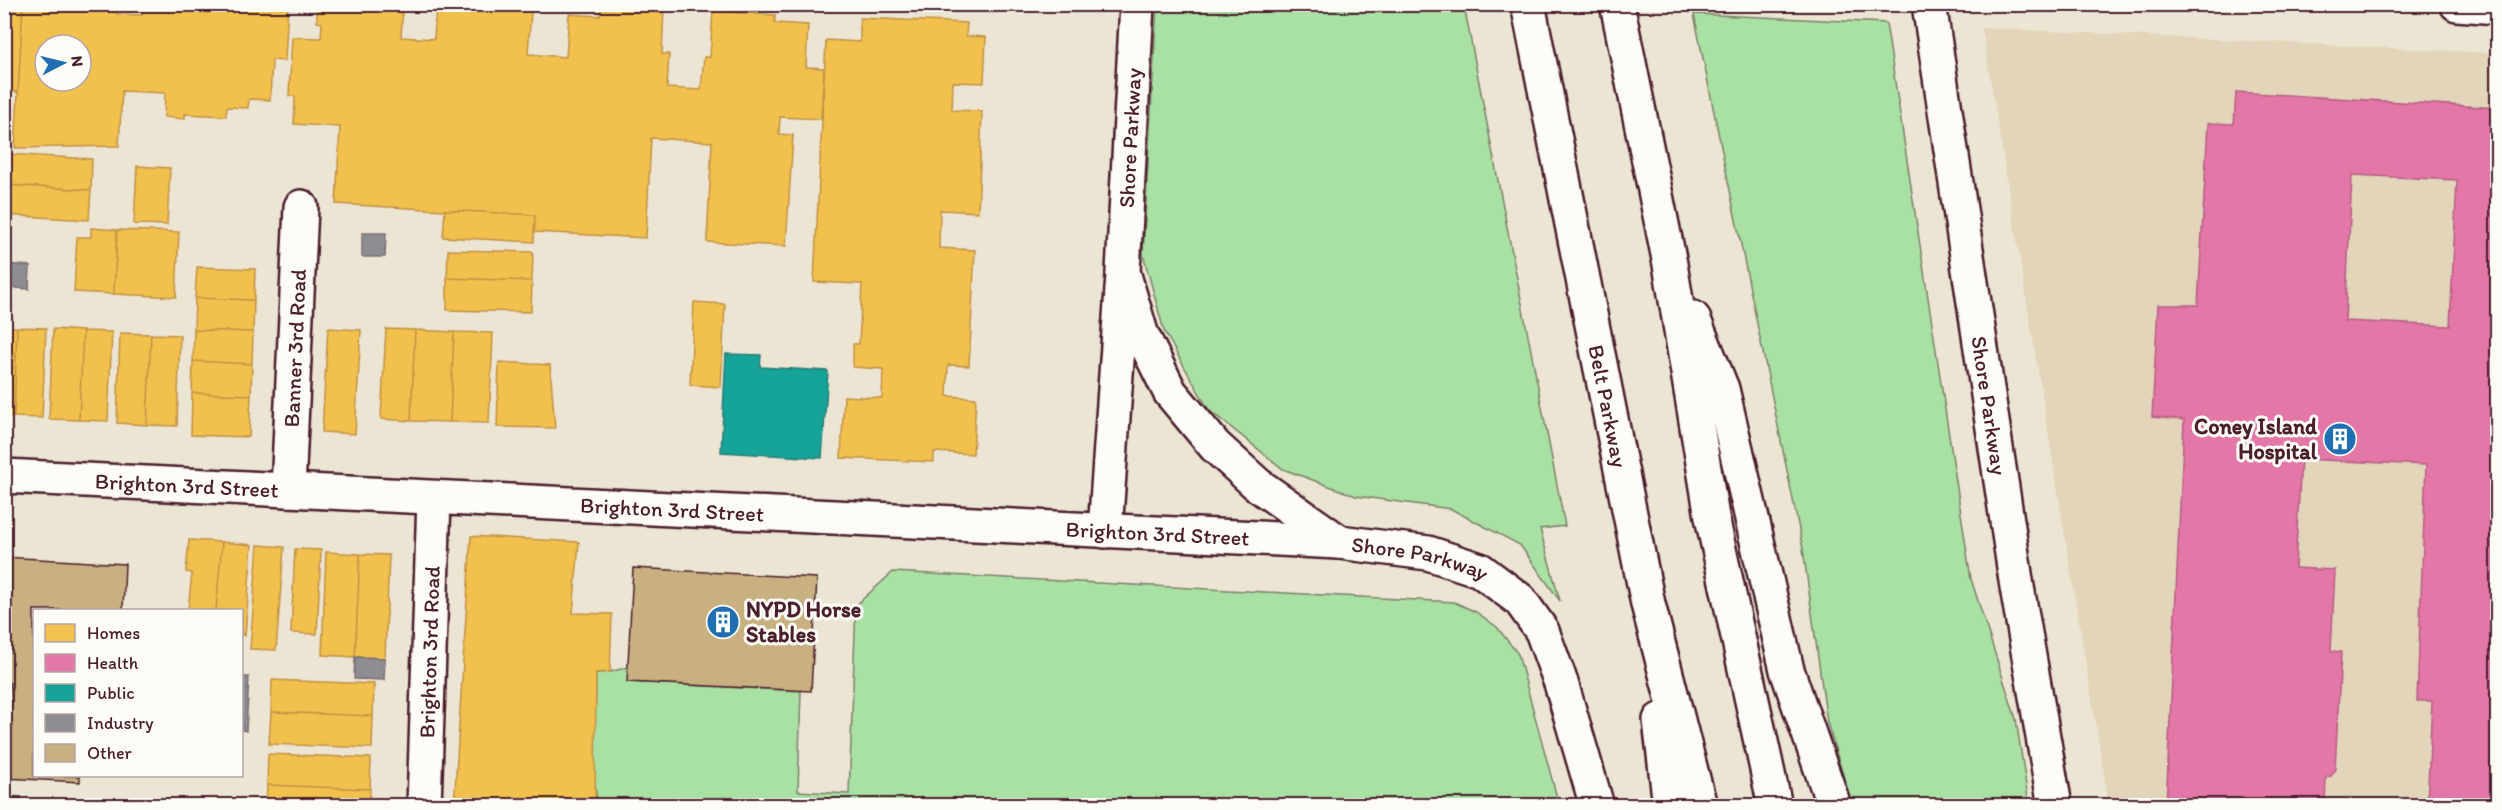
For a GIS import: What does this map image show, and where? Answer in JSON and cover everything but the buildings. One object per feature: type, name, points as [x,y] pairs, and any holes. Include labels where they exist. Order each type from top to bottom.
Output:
[{"type":"main road","name":"Shore Parkway","points":[[1105,531],[1123,272],[1137,4]]},
{"type":"main road","name":"Belt Parkway","points":[[1528,4],[1648,604],[1700,806]]},
{"type":"main road","points":[[1617,4],[1670,264],[1712,517],[1775,806]]},
{"type":"main road","name":"Shore Parkway","points":[[1929,4],[2017,587],[2055,806]]},
{"type":"main road","points":[[2457,4],[2498,7]]},
{"type":"main road","name":"Banner 3rd Road","points":[[288,490],[301,207]]},
{"type":"main road","points":[[1670,264],[1722,389],[1787,670],[1834,806]]},
{"type":"main road","name":"Shore Parkway","points":[[1123,272],[1141,333],[1170,392],[1215,446],[1258,485],[1339,542],[1428,553],[1480,570],[1520,600],[1542,631],[1557,672],[1597,806]]},
{"type":"main road","name":"Brighton 3rd Street","points":[[4,476],[1339,542]]},
{"type":"main road","name":"Brighton 3rd Road","points":[[424,806],[434,498]]},
{"type":"main road","points":[[1648,604],[1670,806]]},
{"type":"shaded area","points":[[1982,28],[2497,53],[2497,805],[2109,805]]},
{"type":"green space","points":[[1157,5],[1464,5],[1565,526],[1540,529],[1560,601],[1520,545],[1451,509],[1356,496],[1283,469],[1209,410],[1164,331],[1143,254]]},
{"type":"green space","points":[[1694,14],[1886,23],[1971,579],[2016,719],[2029,805],[1852,805],[1827,722],[1803,549]]},
{"type":"green space","points":[[893,572],[1454,602],[1476,612],[1497,627],[1518,654],[1559,805],[598,806],[594,779],[596,673],[628,667],[628,682],[801,691],[798,791],[849,794],[856,605]]},
{"type":"place","name":"Coney Island Hospital","points":[[2340,439]]},
{"type":"place","name":"NYPD Horse Stables","points":[[723,622]]}]
